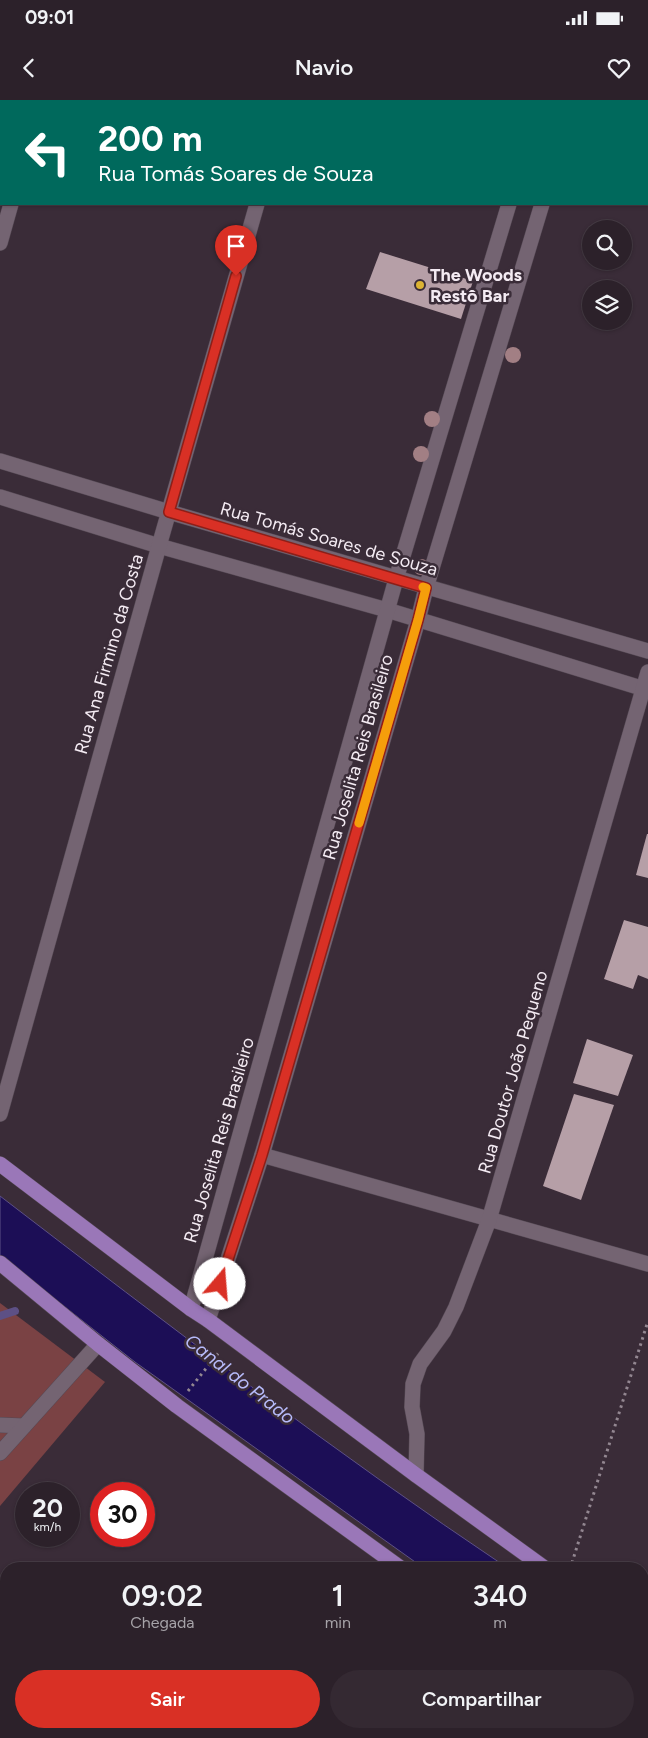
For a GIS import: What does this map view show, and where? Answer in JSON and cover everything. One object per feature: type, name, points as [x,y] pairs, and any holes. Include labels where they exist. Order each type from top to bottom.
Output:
[{"type":"main road","points":[[0,1164],[191,1309],[536,1562]]},
{"type":"main road","points":[[0,1263],[177,1406],[392,1562]]},
{"type":"street","points":[[0,243],[11,205]]},
{"type":"street","name":"Rua Ana Firmino da Costa","points":[[0,1114],[257,205]]},
{"type":"street","name":"Rua Joselita Reis Brasileiro","points":[[191,1309],[386,610],[509,205]]},
{"type":"street","name":"Rua Joselita Reis Brasileiro","points":[[208,1320],[262,1155],[426,588],[542,205]]},
{"type":"street","name":"Rua Tomás Soares de Souza","points":[[0,460],[426,588],[648,651]]},
{"type":"street","points":[[0,497],[159,546],[386,610],[646,689]]},
{"type":"street","name":"Rua Doutor João Pequeno","points":[[416,1475],[417,1434],[412,1407],[413,1384],[420,1364],[444,1331],[456,1307],[489,1220],[646,689],[648,672]]},
{"type":"street","points":[[262,1155],[648,1264]]},
{"type":"street","points":[[0,1453],[98,1344]]},
{"type":"street","points":[[0,1425],[24,1426]]},
{"type":"path","points":[[572,1562],[648,1320]]},
{"type":"path","points":[[184,1396],[223,1348]]},
{"type":"shaded area","points":[[0,1303],[105,1382],[20,1482],[15,1482],[15,1488],[0,1506]]},
{"type":"water","name":"Canal do Prado","points":[[0,1196],[315,1433],[499,1562],[415,1562],[135,1362],[0,1256]]},
{"type":"building","name":"The Woods Restô Bar","points":[[380,252],[473,281],[461,319],[366,289]]},
{"type":"building","points":[[648,834],[648,878],[636,875]]},
{"type":"building","points":[[624,920],[648,927],[648,979],[638,975],[633,989],[604,979]]},
{"type":"building","points":[[587,1039],[633,1055],[618,1096],[573,1083]]},
{"type":"building","points":[[574,1094],[614,1105],[581,1200],[543,1186]]},
{"type":"waterway","points":[[0,1316],[15,1311]]},
{"type":"slow traffic","points":[[359,823],[418,620],[426,588],[423,587]]},
{"type":"place","name":"The Woods Restô Bar","points":[[420,285]]},
{"type":"route","points":[[220,1284],[262,1155],[426,588],[169,512],[236,276]]}]
